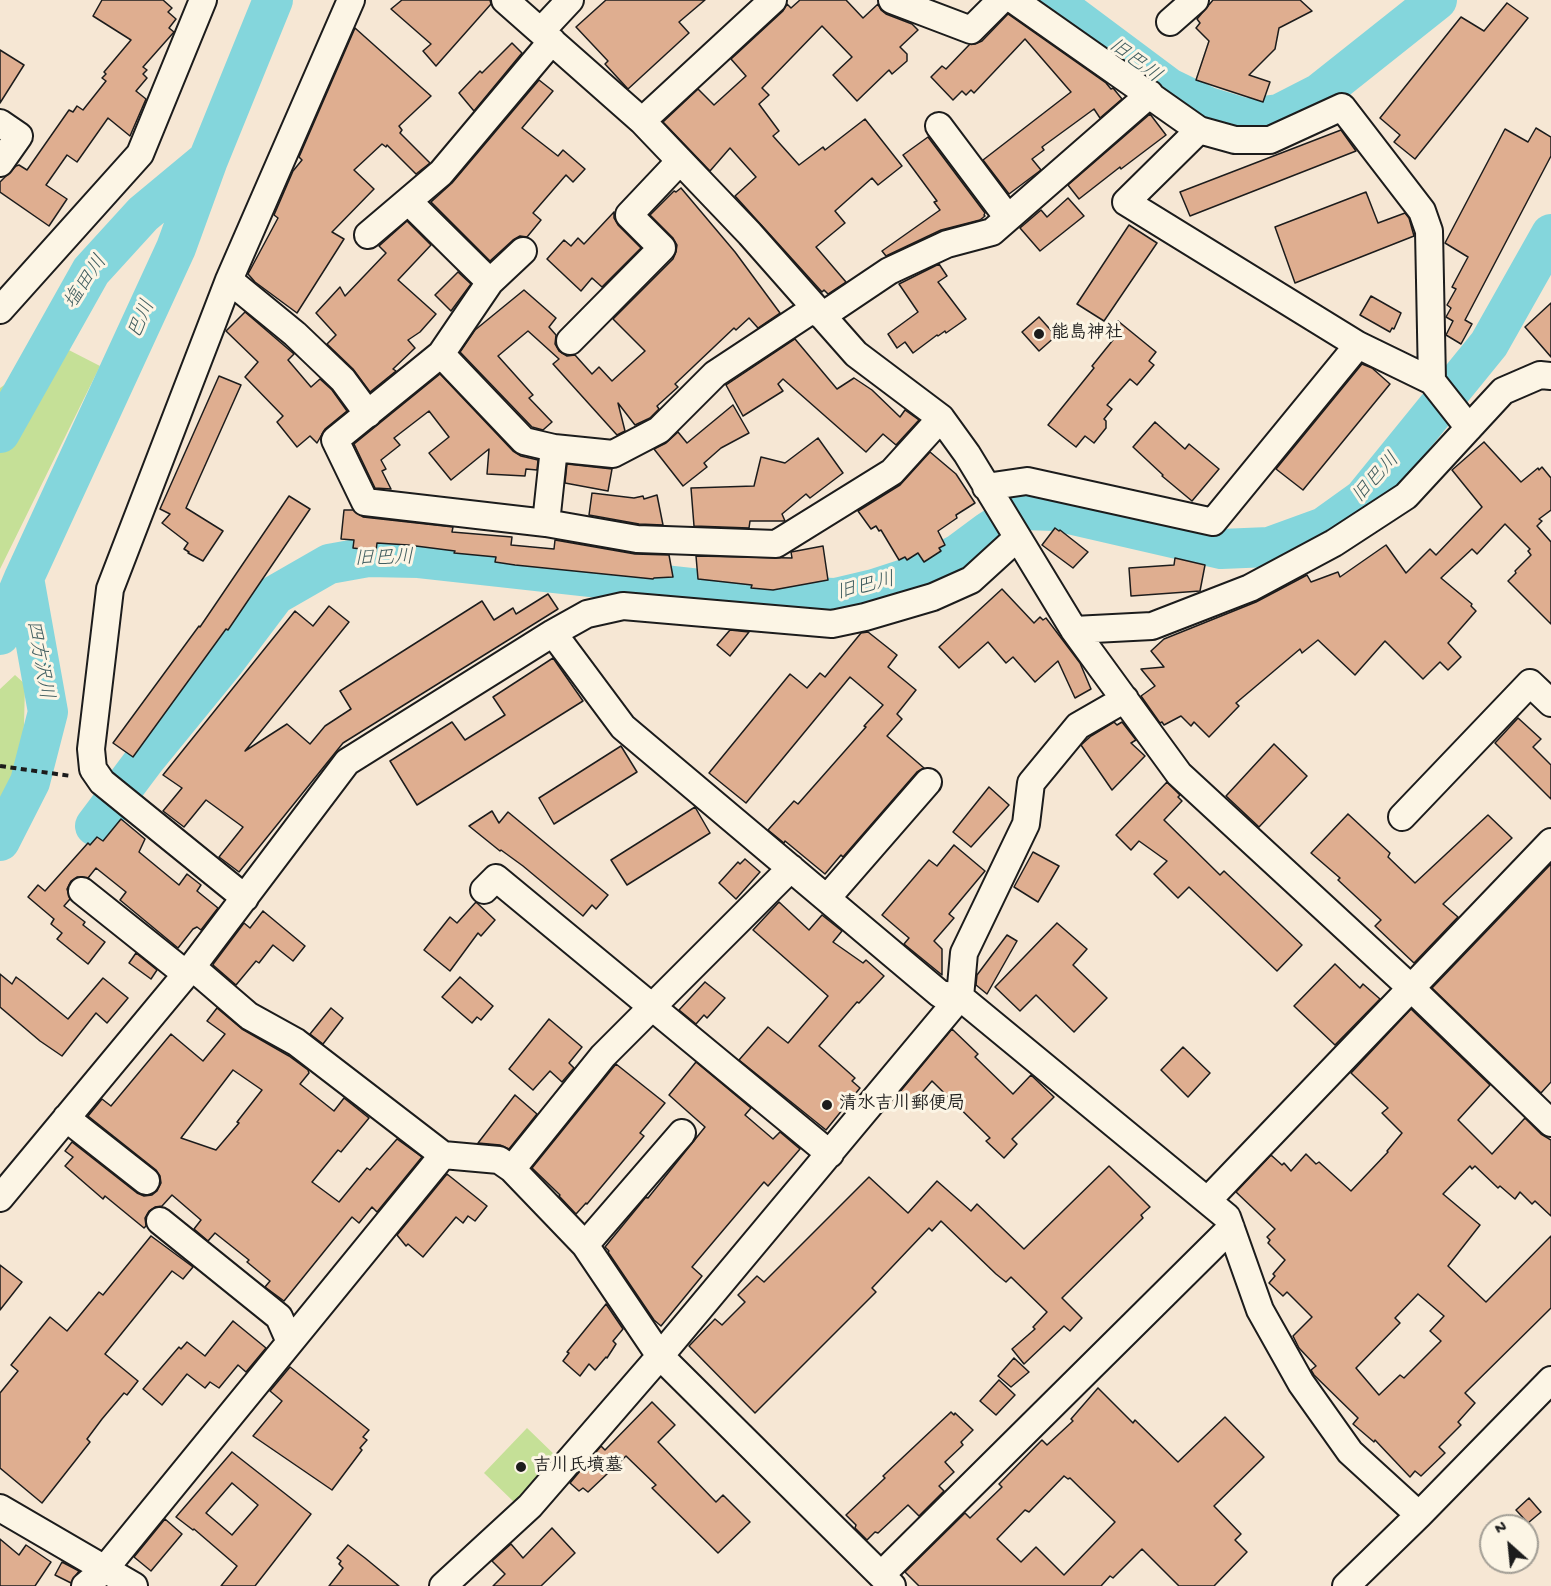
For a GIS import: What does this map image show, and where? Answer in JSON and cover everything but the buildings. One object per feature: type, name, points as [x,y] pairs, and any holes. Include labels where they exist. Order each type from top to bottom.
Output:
[{"type":"street","points":[[0,310],[140,154],[203,0]]},
{"type":"street","points":[[245,898],[102,782],[93,769],[90,749],[110,589],[229,280],[351,0]]},
{"type":"street","points":[[505,0],[642,121],[750,234],[856,354],[941,418],[967,454],[1074,630],[1179,774],[1411,988],[1551,1123]]},
{"type":"street","points":[[368,235],[441,173],[547,36],[570,0]]},
{"type":"street","points":[[642,121],[773,0]]},
{"type":"street","points":[[892,0],[971,30],[1000,0]]},
{"type":"street","points":[[1014,0],[1199,130],[1235,140],[1270,140],[1342,107],[1422,211],[1429,231],[1432,381]]},
{"type":"street","points":[[1170,22],[1196,0]]},
{"type":"street","points":[[441,354],[524,441],[555,448],[613,454],[659,430],[715,374],[818,312],[890,271],[947,244],[992,232],[1150,94]]},
{"type":"street","points":[[0,123],[19,136],[0,163]]},
{"type":"street","points":[[939,126],[1008,218]]},
{"type":"street","points":[[1199,130],[1125,202],[1358,345],[1432,381],[1469,428]]},
{"type":"street","points":[[570,341],[662,248],[630,215],[680,161]]},
{"type":"street","points":[[408,201],[490,282]]},
{"type":"street","points":[[523,251],[490,282],[441,354],[335,440],[366,502],[546,523],[637,539],[776,544],[892,472],[941,418]]},
{"type":"street","points":[[229,280],[295,334],[343,380],[368,414]]},
{"type":"street","points":[[992,496],[1027,481],[1213,522],[1358,345]]},
{"type":"street","points":[[1074,630],[1152,626],[1250,588],[1334,543],[1406,496],[1503,391],[1540,375],[1551,376]]},
{"type":"street","points":[[546,523],[555,448]]},
{"type":"street","points":[[0,1198],[189,970],[347,762],[587,614],[623,606],[832,624],[933,597],[971,580],[1014,533]]},
{"type":"street","points":[[554,633],[623,727],[940,994],[960,997],[1227,1217],[1260,1310],[1301,1383],[1350,1452],[1419,1515]]},
{"type":"street","points":[[1402,817],[1530,683],[1551,703]]},
{"type":"street","points":[[443,1586],[530,1506],[660,1356],[960,997],[964,953],[1026,824],[1031,783],[1078,726],[1125,699]]},
{"type":"street","points":[[826,898],[928,782]]},
{"type":"street","points":[[1208,1200],[1551,842]]},
{"type":"street","points":[[512,1168],[603,1056],[791,868]]},
{"type":"street","points":[[484,890],[496,878],[830,1154]]},
{"type":"street","points":[[82,891],[249,1016],[296,1042],[443,1155],[499,1160],[512,1168],[585,1245],[660,1356],[887,1581],[1231,1228]]},
{"type":"street","points":[[66,1118],[146,1181]]},
{"type":"street","points":[[585,1245],[682,1133]]},
{"type":"street","points":[[95,1578],[443,1155]]},
{"type":"street","points":[[160,1221],[279,1317],[290,1342]]},
{"type":"street","points":[[1346,1586],[1551,1380]]},
{"type":"street","points":[[0,1508],[95,1578],[134,1586]]},
{"type":"path","points":[[0,766],[57,774]]},
{"type":"green space","points":[[61,346],[100,366],[0,569],[0,388]]},
{"type":"green space","points":[[15,675],[25,684],[18,787],[0,822],[0,689]]},
{"type":"green space","points":[[527,1428],[559,1459],[516,1504],[484,1473]]},
{"type":"waterway","name":"巴川","points":[[0,635],[176,248],[208,160],[273,0]]},
{"type":"waterway","name":"旧巴川","points":[[1051,0],[1169,88],[1208,107],[1244,118],[1279,114],[1320,93],[1437,0]]},
{"type":"waterway","name":"塩田川","points":[[0,433],[91,271],[143,214],[208,160]]},
{"type":"waterway","name":"旧巴川","points":[[95,826],[275,595],[329,564],[368,557],[419,558],[763,596],[836,598],[920,574],[958,554],[1022,510],[1056,511],[1221,549],[1269,547],[1324,527],[1363,499],[1489,344],[1551,234]]},
{"type":"waterway","name":"四方沢川","points":[[0,841],[30,782],[48,712],[24,578]]},
{"type":"place","name":"能島神社","points":[[1039,334]]},
{"type":"place","name":"清水吉川郵便局","points":[[827,1105]]},
{"type":"place","name":"吉川氏墳墓","points":[[521,1467]]}]
